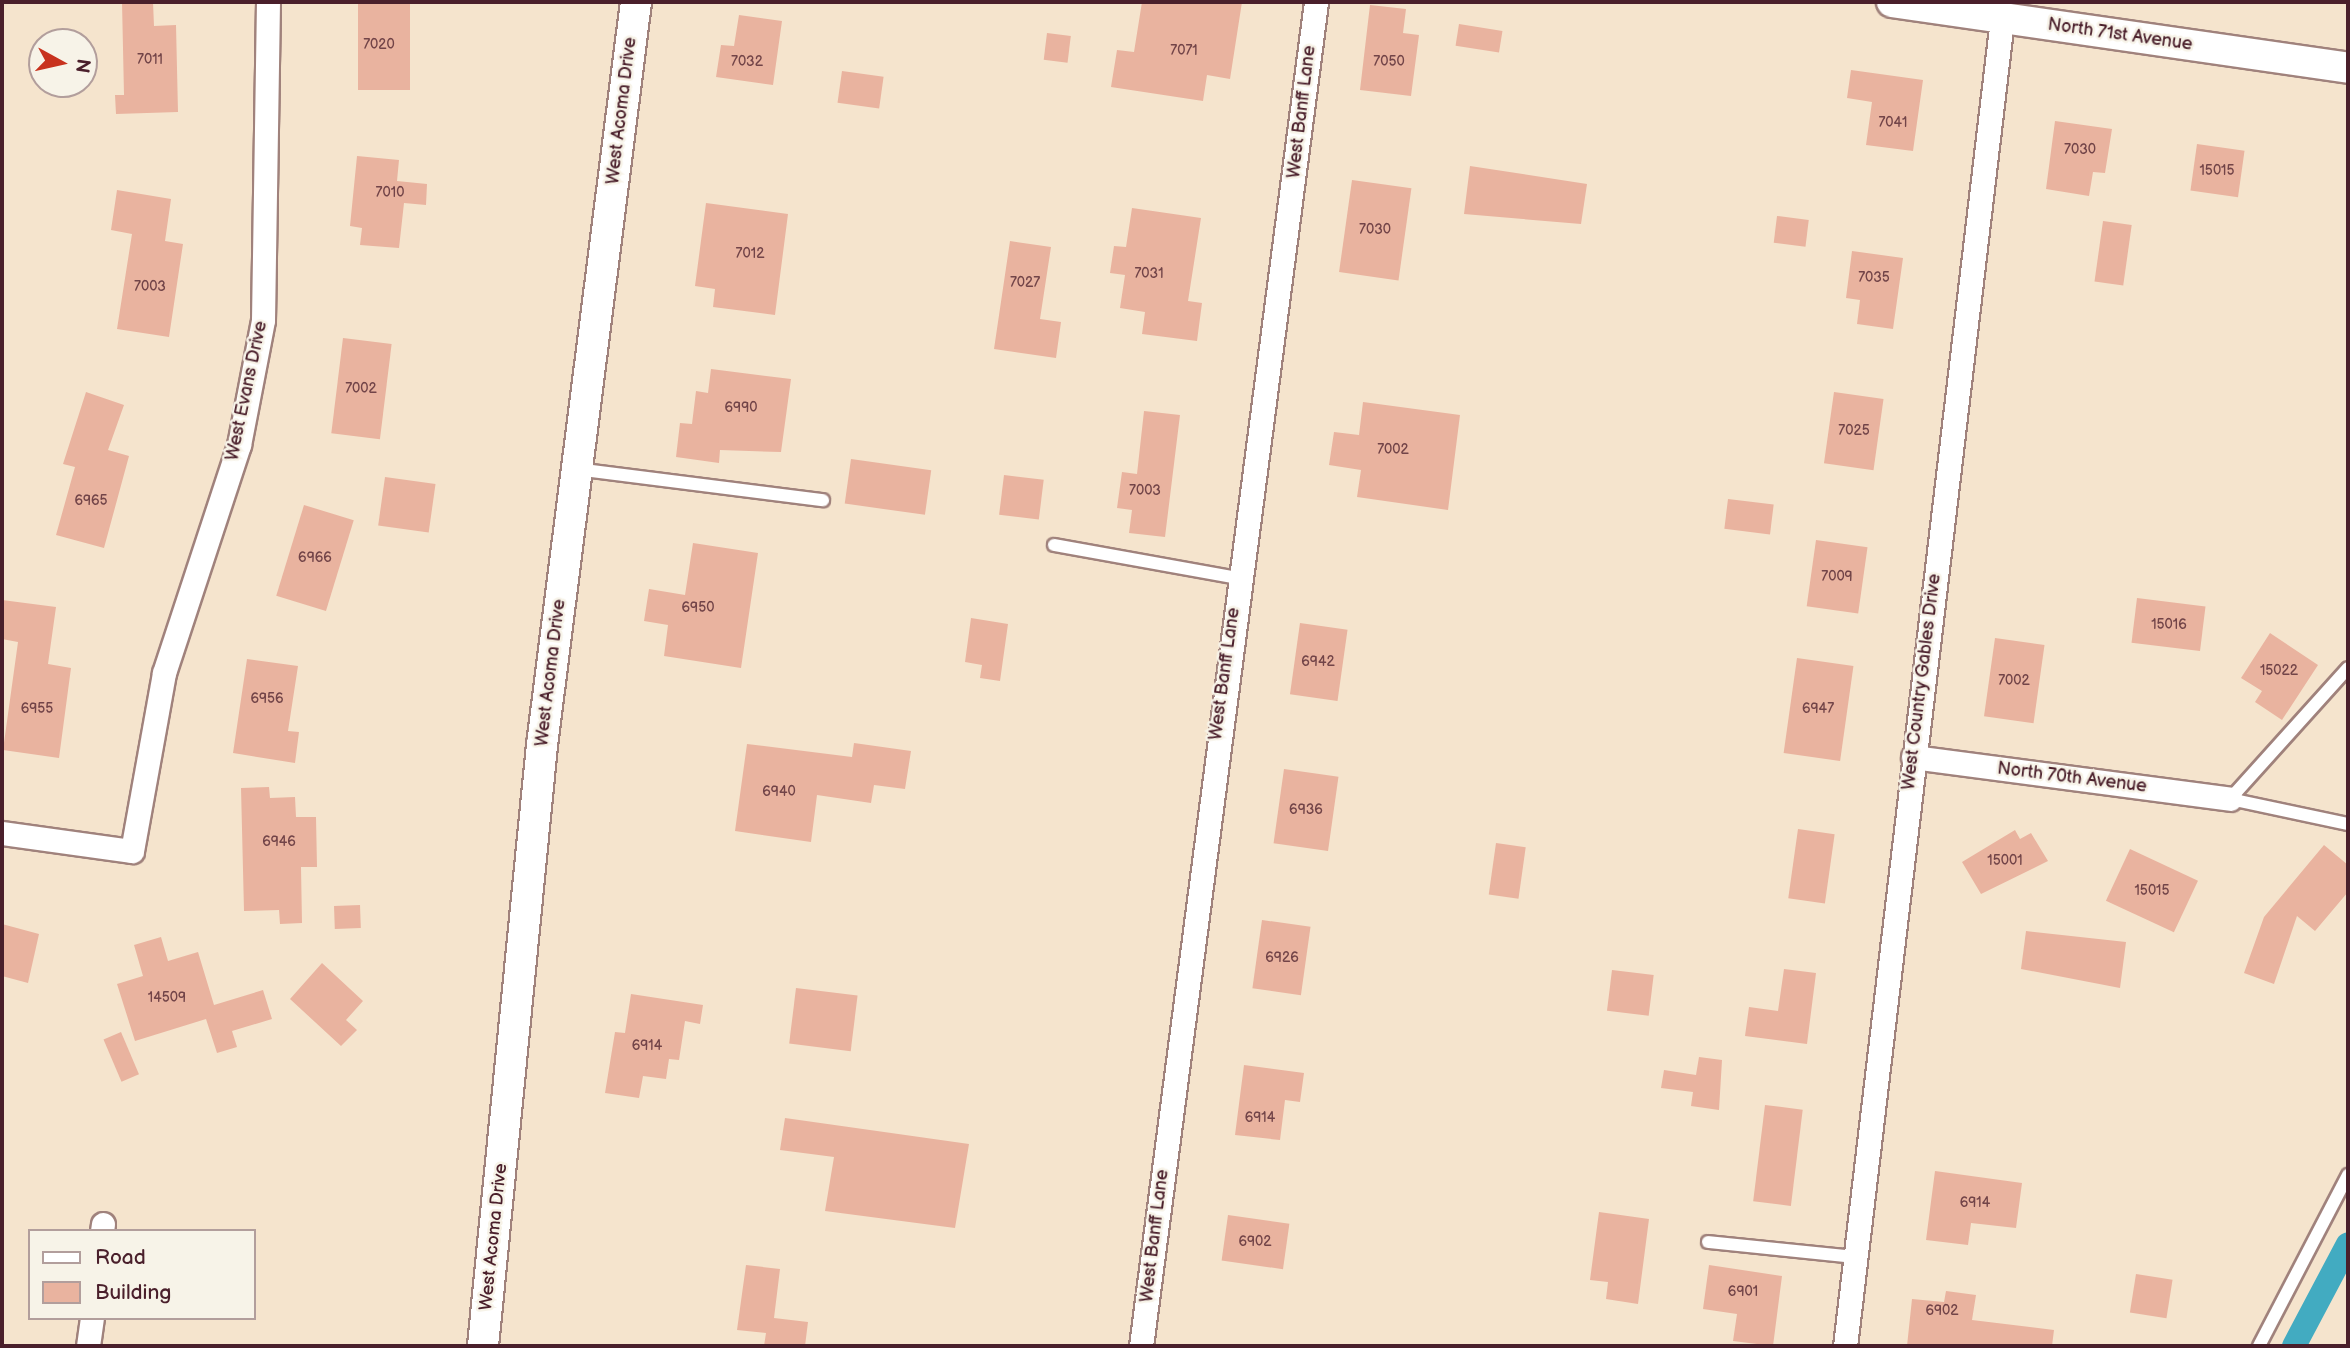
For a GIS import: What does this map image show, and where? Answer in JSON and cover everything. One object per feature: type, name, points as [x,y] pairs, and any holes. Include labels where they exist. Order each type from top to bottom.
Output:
[{"type":"street","name":"West Evans Drive","points":[[2,833],[132,851],[164,673],[239,445],[263,320],[268,2]]},
{"type":"street","name":"West Acoma Drive","points":[[483,1346],[576,469],[636,2]]},
{"type":"street","name":"West Banff Lane","points":[[1141,1346],[1238,578],[1316,2]]},
{"type":"street","name":"North 71st Avenue","points":[[1892,2],[2348,68]]},
{"type":"street","name":"West Country Gables Drive","points":[[1845,1346],[2002,19]]},
{"type":"street","name":"North 70th Avenue","points":[[1913,757],[2230,799]]},
{"type":"street","points":[[88,1346],[92,1320]]},
{"type":"lane","points":[[576,469],[823,500]]},
{"type":"lane","points":[[1054,545],[1238,578]]},
{"type":"lane","points":[[2230,799],[2348,668]]},
{"type":"lane","points":[[2230,799],[2348,824]]},
{"type":"lane","points":[[2259,1346],[2348,1175]]},
{"type":"lane","points":[[1708,1242],[1856,1257]]},
{"type":"building","points":[[122,2],[153,2],[154,26],[176,25],[178,112],[116,114],[115,95],[124,95]]},
{"type":"building","points":[[358,2],[410,2],[410,90],[358,90]]},
{"type":"building","points":[[1142,2],[1242,2],[1230,79],[1207,75],[1203,101],[1111,87],[1117,50],[1134,52]]},
{"type":"building","points":[[1370,5],[1406,9],[1403,33],[1419,35],[1411,96],[1360,90]]},
{"type":"building","points":[[739,15],[782,21],[773,85],[716,77],[721,45],[734,46]]},
{"type":"building","points":[[1459,24],[1502,31],[1499,53],[1456,46]]},
{"type":"building","points":[[1047,33],[1071,36],[1068,63],[1044,60]]},
{"type":"building","points":[[1851,70],[1923,80],[1913,151],[1866,145],[1872,102],[1847,98]]},
{"type":"building","points":[[842,71],[884,77],[879,109],[838,103]]},
{"type":"building","points":[[2055,121],[2112,129],[2105,173],[2093,172],[2089,196],[2046,189]]},
{"type":"building","points":[[2197,144],[2245,151],[2238,197],[2190,191]]},
{"type":"building","points":[[357,156],[399,160],[397,181],[427,184],[426,205],[404,203],[399,248],[360,245],[362,228],[350,226]]},
{"type":"building","points":[[1470,166],[1587,184],[1581,224],[1464,214]]},
{"type":"building","points":[[1352,180],[1411,188],[1398,280],[1339,272]]},
{"type":"building","points":[[117,190],[171,199],[165,241],[183,244],[169,337],[117,329],[132,234],[111,230]]},
{"type":"building","points":[[706,203],[788,214],[775,315],[713,307],[715,289],[695,286]]},
{"type":"building","points":[[1132,208],[1201,218],[1188,301],[1202,303],[1197,341],[1142,334],[1145,312],[1120,308],[1125,275],[1110,273],[1114,246],[1126,247]]},
{"type":"building","points":[[1777,216],[1809,220],[1805,247],[1774,243]]},
{"type":"building","points":[[2103,221],[2132,225],[2123,285],[2095,281]]},
{"type":"building","points":[[1010,241],[1051,247],[1040,319],[1061,322],[1056,358],[994,349]]},
{"type":"building","points":[[1852,251],[1903,258],[1893,329],[1857,324],[1860,300],[1846,298]]},
{"type":"building","points":[[343,338],[392,344],[380,439],[331,433]]},
{"type":"building","points":[[711,369],[791,379],[781,452],[720,450],[719,463],[676,457],[680,423],[692,424],[696,391],[708,393]]},
{"type":"building","points":[[86,392],[124,405],[108,450],[129,456],[104,548],[56,535],[75,467],[63,464]]},
{"type":"building","points":[[1834,392],[1884,399],[1873,470],[1824,463]]},
{"type":"building","points":[[1363,402],[1460,415],[1448,510],[1357,497],[1361,470],[1329,465],[1334,432],[1359,435]]},
{"type":"building","points":[[1144,411],[1180,415],[1165,537],[1129,533],[1132,510],[1117,508],[1122,472],[1137,474]]},
{"type":"building","points":[[851,459],[931,470],[925,515],[845,504]]},
{"type":"building","points":[[1004,475],[1044,480],[1039,520],[999,515]]},
{"type":"building","points":[[385,477],[436,484],[429,533],[378,526]]},
{"type":"building","points":[[1728,499],[1774,505],[1770,534],[1724,529]]},
{"type":"building","points":[[304,505],[354,520],[326,611],[276,596]]},
{"type":"building","points":[[1816,540],[1867,547],[1858,614],[1807,606]]},
{"type":"building","points":[[693,543],[758,553],[741,668],[664,656],[668,625],[644,621],[649,589],[685,595]]},
{"type":"building","points":[[2137,598],[2205,606],[2200,651],[2132,643]]},
{"type":"building","points":[[2,600],[56,607],[48,664],[71,668],[59,758],[3,750],[18,642],[2,639]]},
{"type":"building","points":[[971,618],[1008,624],[1000,681],[980,678],[982,665],[965,662]]},
{"type":"building","points":[[1300,623],[1348,630],[1338,701],[1290,694]]},
{"type":"building","points":[[2270,633],[2318,665],[2282,720],[2255,702],[2262,691],[2241,678]]},
{"type":"building","points":[[1995,638],[2045,645],[2034,723],[1984,716]]},
{"type":"building","points":[[1797,658],[1853,666],[1840,761],[1784,753]]},
{"type":"building","points":[[247,659],[298,666],[288,731],[299,732],[295,763],[233,753]]},
{"type":"building","points":[[854,743],[911,751],[905,789],[874,785],[871,803],[817,795],[811,842],[735,831],[747,744],[852,757]]},
{"type":"building","points":[[1284,769],[1338,777],[1328,851],[1274,843]]},
{"type":"building","points":[[269,787],[270,798],[295,797],[296,817],[316,817],[317,867],[301,867],[302,923],[280,924],[279,910],[244,911],[241,788]]},
{"type":"building","points":[[1798,829],[1835,834],[1825,903],[1788,898]]},
{"type":"building","points":[[2015,830],[2020,839],[2031,833],[2048,861],[1981,894],[1962,862]]},
{"type":"building","points":[[1496,843],[1526,847],[1518,899],[1489,894]]},
{"type":"building","points":[[2324,845],[2348,865],[2348,892],[2315,931],[2297,916],[2274,984],[2244,973],[2264,917]]},
{"type":"building","points":[[2130,849],[2198,881],[2174,932],[2106,901]]},
{"type":"building","points":[[360,905],[361,928],[335,929],[334,906]]},
{"type":"building","points":[[1262,920],[1311,927],[1301,995],[1252,988]]},
{"type":"building","points":[[2,924],[39,934],[28,983],[2,976]]},
{"type":"building","points":[[2026,931],[2126,942],[2120,988],[2021,969]]},
{"type":"building","points":[[161,937],[168,961],[198,952],[214,1005],[263,990],[272,1019],[232,1031],[237,1047],[217,1053],[206,1019],[135,1041],[117,984],[143,976],[134,945]]},
{"type":"building","points":[[322,963],[363,1001],[346,1020],[357,1030],[341,1046],[290,999]]},
{"type":"building","points":[[1784,969],[1816,973],[1807,1044],[1745,1036],[1749,1007],[1778,1011]]},
{"type":"building","points":[[1612,970],[1654,975],[1649,1016],[1607,1011]]},
{"type":"building","points":[[796,988],[858,996],[851,1051],[789,1044]]},
{"type":"building","points":[[631,994],[703,1005],[700,1024],[685,1021],[679,1060],[669,1059],[666,1079],[643,1076],[639,1098],[605,1093],[615,1032],[625,1033]]},
{"type":"building","points":[[121,1032],[139,1074],[121,1082],[104,1039]]},
{"type":"building","points":[[1699,1057],[1722,1060],[1719,1110],[1691,1106],[1693,1092],[1661,1088],[1664,1070],[1696,1075]]},
{"type":"building","points":[[1244,1065],[1304,1073],[1300,1102],[1285,1100],[1280,1140],[1235,1135]]},
{"type":"building","points":[[1765,1105],[1803,1110],[1791,1206],[1753,1201]]},
{"type":"building","points":[[785,1118],[969,1144],[955,1228],[825,1211],[834,1157],[780,1150]]},
{"type":"building","points":[[1935,1171],[2022,1183],[2016,1228],[1971,1223],[1968,1245],[1926,1240]]},
{"type":"building","points":[[1599,1212],[1649,1219],[1638,1304],[1606,1299],[1608,1282],[1590,1280]]},
{"type":"building","points":[[1228,1215],[1289,1224],[1283,1269],[1222,1261]]},
{"type":"building","points":[[746,1265],[780,1269],[774,1318],[808,1322],[805,1346],[764,1346],[766,1333],[737,1330]]},
{"type":"building","points":[[1709,1265],[1782,1276],[1773,1346],[1733,1341],[1737,1314],[1703,1309]]},
{"type":"building","points":[[2136,1274],[2173,1280],[2166,1318],[2130,1313]]},
{"type":"building","points":[[1946,1291],[1976,1295],[1972,1320],[2054,1330],[2052,1346],[1907,1346],[1912,1299],[1944,1302]]},
{"type":"waterway","points":[[2294,1346],[2348,1244]]}]
